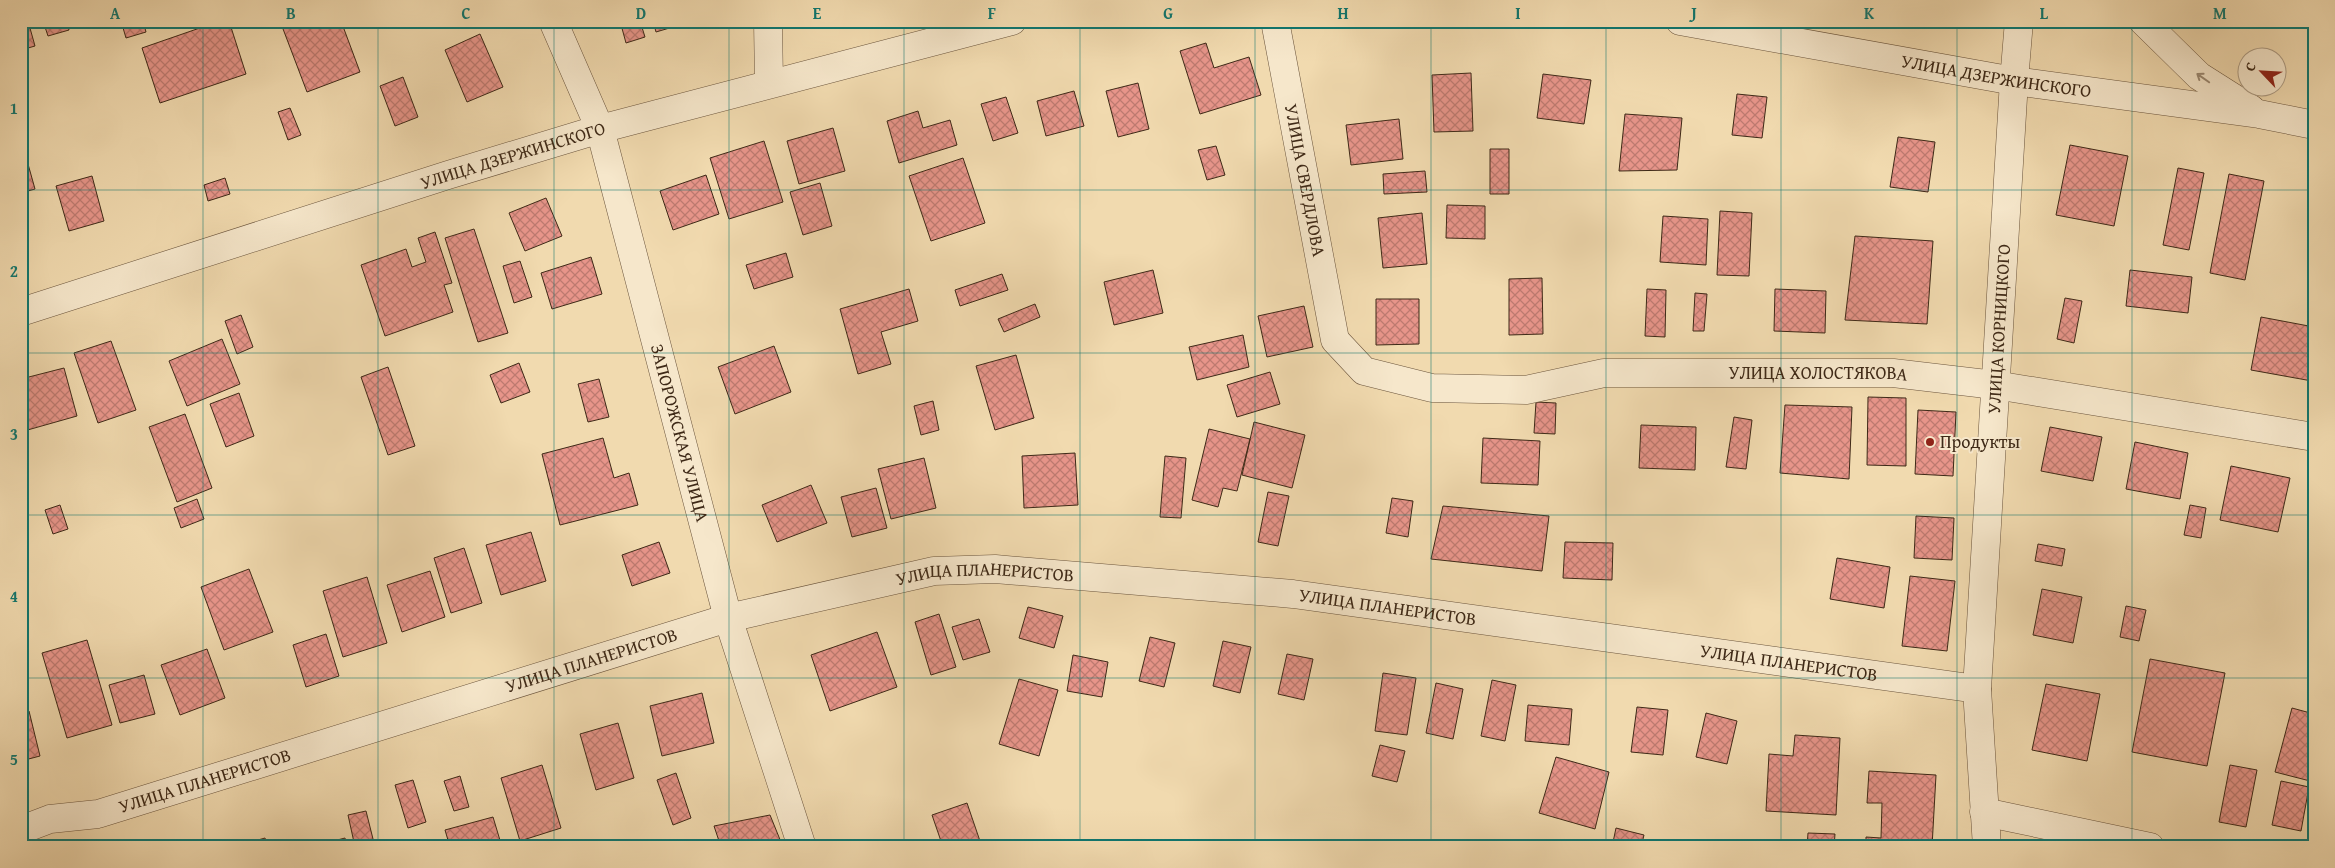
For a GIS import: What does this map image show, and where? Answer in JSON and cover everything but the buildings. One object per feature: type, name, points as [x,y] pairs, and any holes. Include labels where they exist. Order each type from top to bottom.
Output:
[{"type":"street","name":"ЗАПОРОЖСКАЯ УЛИЦА","points":[[553,21],[600,129],[728,618],[802,847]]},
{"type":"street","points":[[768,21],[769,84]]},
{"type":"street","name":"УЛИЦА ДЗЕРЖИНСКОГО","points":[[21,312],[448,174],[600,129],[1012,21]]},
{"type":"street","name":"УЛИЦА СВЕРДЛОВА","points":[[1275,21],[1335,340]]},
{"type":"street","name":"УЛИЦА ДЗЕРЖИНСКОГО","points":[[1680,21],[2014,81],[2259,114],[2314,125]]},
{"type":"street","name":"УЛИЦА КОРНИЦКОГО","points":[[1987,847],[1977,689],[2019,21]]},
{"type":"street","points":[[2143,21],[2199,76],[2259,114]]},
{"type":"street","name":"УЛИЦА ХОЛОСТЯКОВА","points":[[1335,340],[1364,371],[1432,388],[1526,390],[1604,373],[1893,373],[1995,385],[2314,437]]},
{"type":"street","name":"УЛИЦА ПЛАНЕРИСТОВ","points":[[21,830],[50,819],[107,812],[728,618],[934,571],[995,569],[1293,594],[1977,689]]},
{"type":"street","points":[[1984,812],[2150,847]]},
{"type":"place","name":"Продукты","points":[[1930,442]]}]
